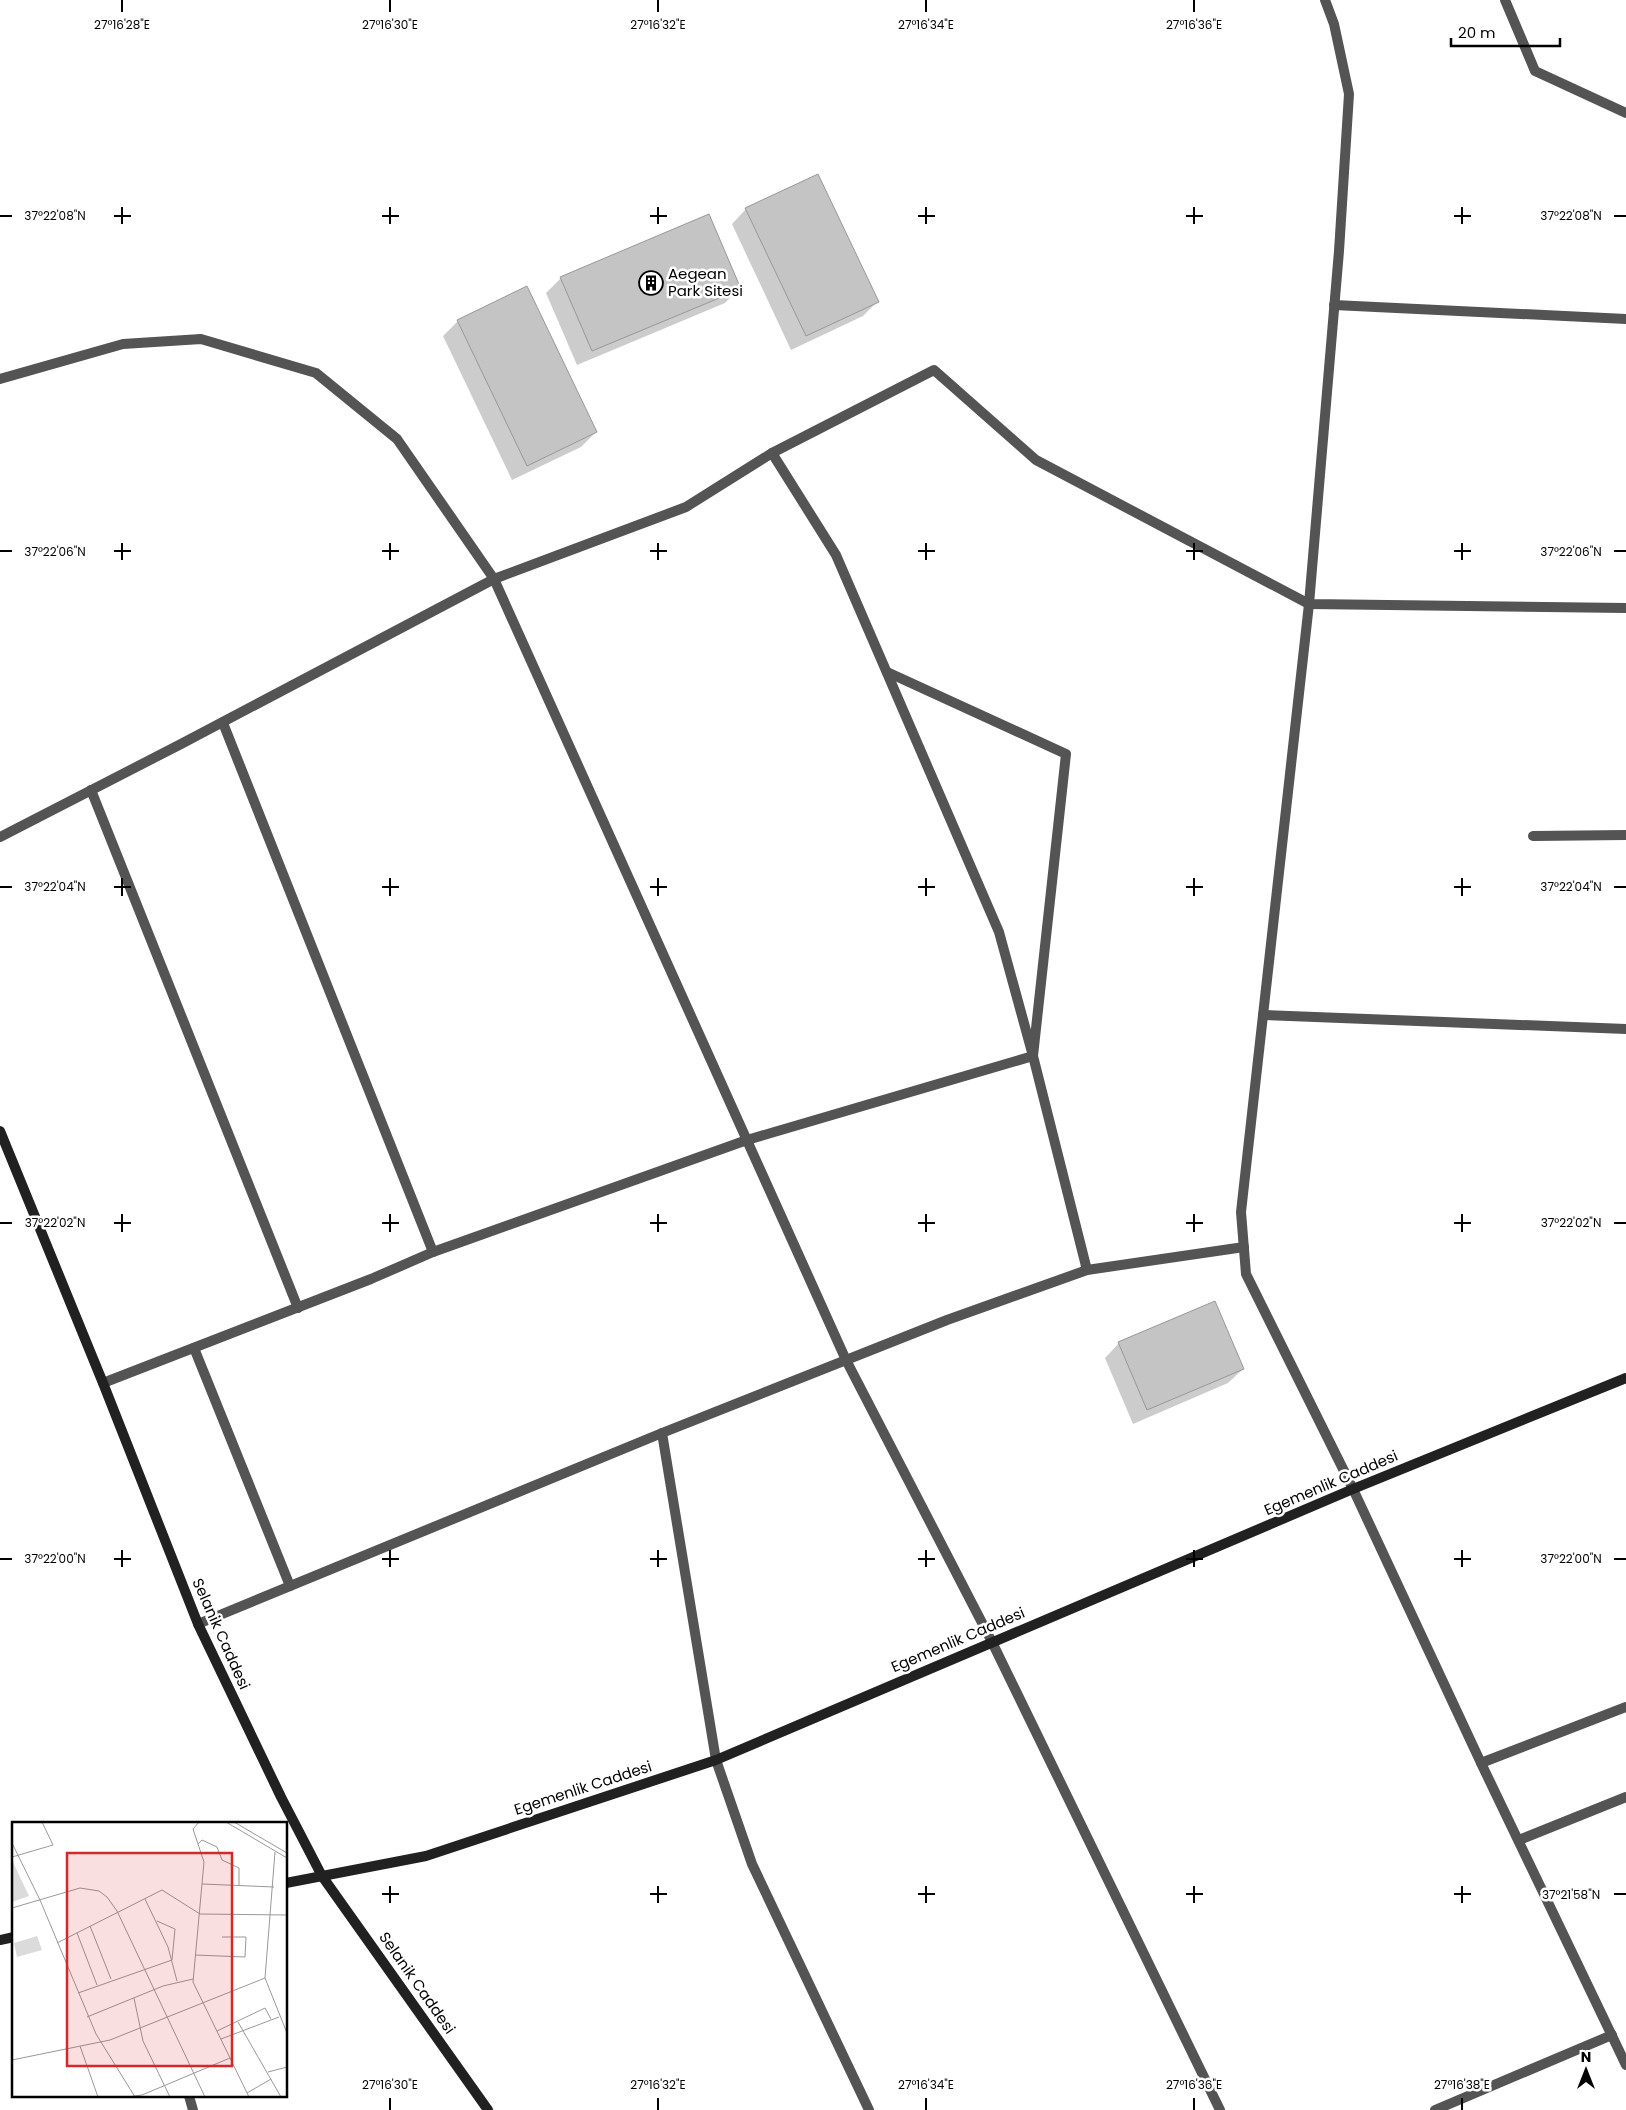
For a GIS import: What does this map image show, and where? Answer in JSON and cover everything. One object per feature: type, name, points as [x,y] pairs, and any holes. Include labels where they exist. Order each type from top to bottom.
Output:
[{"type":"street","points":[[1325,0],[1334,24],[1350,94],[1309,604],[1241,1212],[1246,1274],[1353,1489],[1481,1763],[1626,2065]]},
{"type":"street","points":[[1505,0],[1535,71],[1626,114]]},
{"type":"street","points":[[1334,305],[1626,319]]},
{"type":"street","points":[[0,379],[123,344],[201,339],[316,373],[397,439],[494,579],[846,1360],[992,1642],[1220,2110]]},
{"type":"street","points":[[0,837],[494,579],[686,507],[772,453],[934,370],[1036,460],[1309,604],[1626,608]]},
{"type":"street","points":[[772,453],[836,554],[999,932],[1034,1056],[1088,1270]]},
{"type":"street","points":[[887,672],[1066,754],[1034,1056]]},
{"type":"street","points":[[222,722],[433,1252]]},
{"type":"street","points":[[91,790],[298,1308]]},
{"type":"street","points":[[1533,836],[1626,835]]},
{"type":"street","points":[[1263,1015],[1626,1029]]},
{"type":"street","points":[[103,1383],[298,1308],[433,1252],[747,1140],[1034,1056]]},
{"type":"street","name":"Selanik Caddesi","points":[[0,1131],[103,1383],[198,1624],[281,1797],[322,1876],[488,2110]]},
{"type":"street","points":[[198,1624],[662,1433],[947,1320],[1088,1270],[1244,1247]]},
{"type":"street","points":[[194,1348],[290,1586]]},
{"type":"street","name":"Egemenlik Caddesi","points":[[288,1884],[426,1856],[716,1760],[1353,1489],[1626,1378]]},
{"type":"street","points":[[662,1433],[716,1760],[752,1864],[869,2110]]},
{"type":"street","points":[[1481,1763],[1626,1706]]},
{"type":"street","points":[[1519,1840],[1626,1797]]},
{"type":"street","points":[[1436,2110],[1612,2035]]},
{"type":"street","points":[[190,2098],[194,2110]]},
{"type":"building","points":[[818,174],[879,302],[806,336],[745,208]]},
{"type":"building","name":"Aegean Park Sitesi","points":[[709,214],[741,289],[592,351],[560,277]]},
{"type":"building","points":[[527,286],[597,432],[527,466],[457,320]]},
{"type":"building","points":[[1215,1301],[1244,1369],[1147,1410],[1118,1342]]},
{"type":"place","name":"Aegean Park Sitesi","points":[[651,283]]}]
